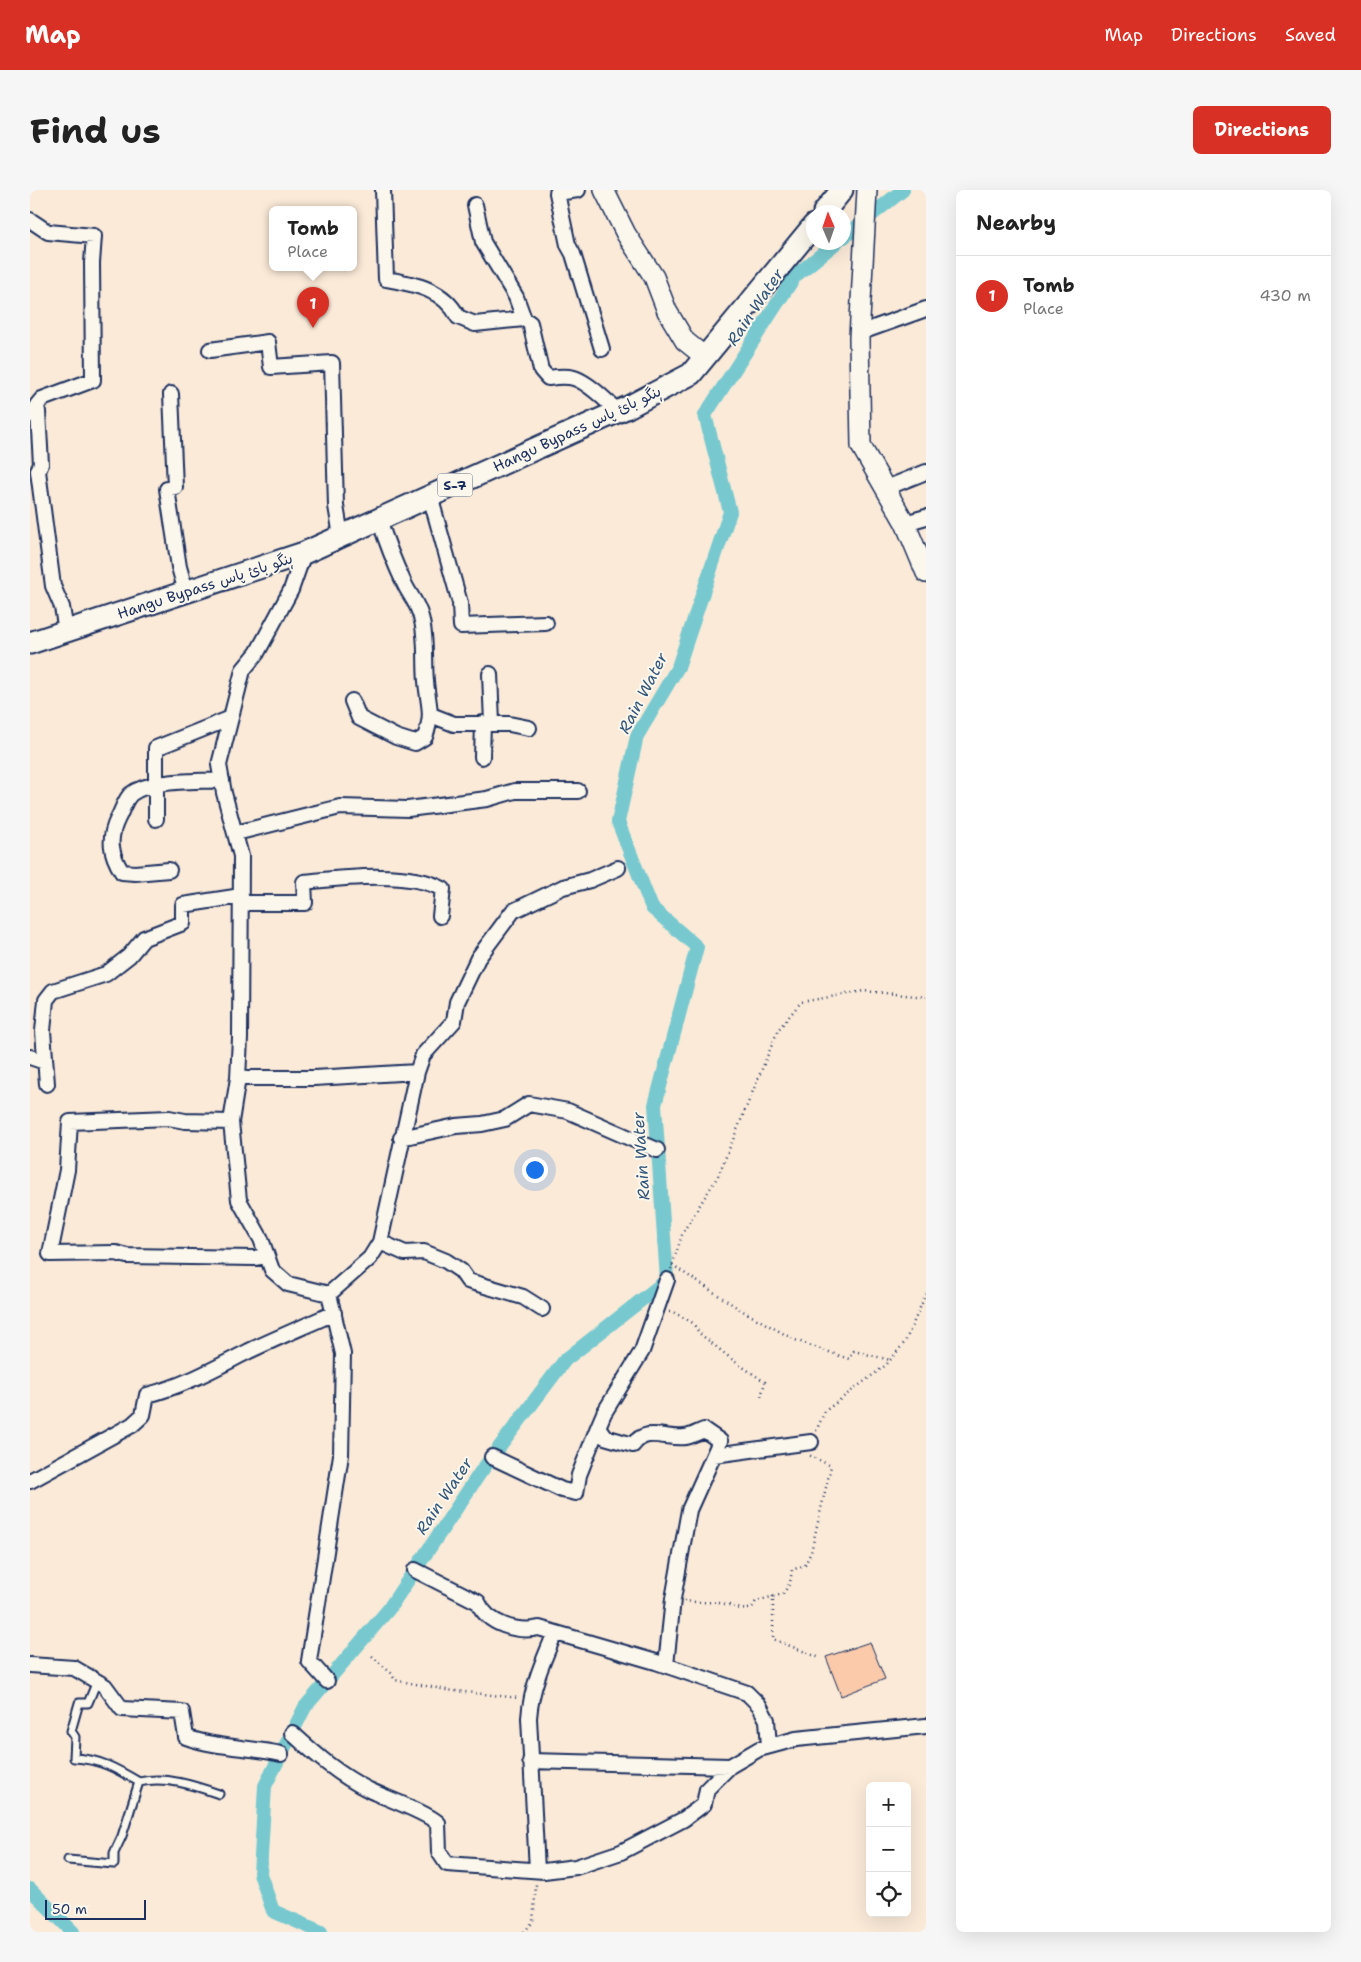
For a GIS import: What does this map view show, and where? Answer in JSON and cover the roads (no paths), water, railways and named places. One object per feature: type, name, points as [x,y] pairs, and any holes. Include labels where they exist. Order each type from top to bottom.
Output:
[{"type":"main road","points":[[830,205],[842,190]]},
{"type":"main road","name":"Hangu Bypass ہنگو بائ پاس","points":[[30,643],[304,553],[618,412],[691,374],[806,235]]},
{"type":"street","points":[[383,190],[386,279],[410,283],[438,293],[458,317],[475,324],[524,319]]},
{"type":"street","points":[[578,190],[557,193],[568,245],[573,254],[602,349]]},
{"type":"street","points":[[604,190],[626,234],[654,277],[667,311],[685,341],[705,357]]},
{"type":"street","points":[[867,190],[859,333],[861,446],[905,523],[926,572]]},
{"type":"street","points":[[475,205],[483,242],[516,297],[524,319],[530,323],[541,370],[548,378],[569,376],[577,378],[604,398],[618,412]]},
{"type":"street","points":[[30,220],[48,232],[94,236],[92,263],[93,380],[70,391],[42,399],[37,405],[34,414],[42,464],[38,471],[53,586],[62,607],[66,632]]},
{"type":"street","points":[[859,333],[926,308]]},
{"type":"street","points":[[210,350],[268,342],[271,367],[332,363],[336,506],[341,536]]},
{"type":"street","points":[[171,394],[175,487],[167,489],[179,567],[186,592]]},
{"type":"street","points":[[886,488],[926,472]]},
{"type":"street","points":[[430,496],[460,603],[461,626],[546,623]]},
{"type":"street","points":[[905,523],[926,518]]},
{"type":"street","points":[[352,702],[360,718],[396,737],[415,743],[425,737],[431,715],[422,619],[414,597],[405,585],[388,547],[379,519]]},
{"type":"street","points":[[304,553],[282,606],[257,653],[243,670],[219,765],[241,856],[240,1038],[238,1078],[231,1122],[239,1200],[261,1240],[272,1270],[288,1284],[329,1294]]},
{"type":"street","points":[[482,757],[487,723],[490,674]]},
{"type":"street","points":[[431,715],[454,724],[509,724],[529,728]]},
{"type":"street","points":[[156,819],[156,748],[231,718]]},
{"type":"street","points":[[169,870],[135,873],[122,872],[114,859],[110,845],[112,830],[129,795],[144,787],[156,785],[222,780]]},
{"type":"street","points":[[236,833],[340,807],[408,809],[487,798],[515,792],[578,791]]},
{"type":"street","points":[[329,1294],[370,1258],[380,1242],[401,1138],[417,1072],[423,1055],[454,1021],[456,1002],[478,958],[513,911],[563,887],[590,880],[618,868]]},
{"type":"street","points":[[47,1084],[43,1031],[46,1000],[53,991],[106,974],[129,956],[144,938],[183,923],[183,905],[241,900],[305,903],[304,882],[365,876],[431,882],[443,889],[440,916]]},
{"type":"street","points":[[30,1057],[45,1062]]},
{"type":"street","points":[[238,1078],[314,1078],[417,1072]]},
{"type":"street","points":[[401,1138],[505,1119],[529,1104],[568,1111],[657,1150]]},
{"type":"street","points":[[231,1122],[185,1121],[169,1118],[70,1122],[67,1170],[50,1254],[116,1253],[128,1256],[163,1258],[254,1258],[267,1256]]},
{"type":"street","points":[[380,1242],[404,1253],[424,1252],[446,1261],[461,1271],[468,1281],[523,1297],[542,1308]]},
{"type":"street","points":[[492,1457],[562,1490],[576,1493],[579,1475],[598,1426],[642,1351],[667,1280]]},
{"type":"street","points":[[327,1681],[310,1661],[341,1455],[343,1354],[329,1294]]},
{"type":"street","points":[[30,1481],[132,1425],[143,1415],[147,1395],[168,1390],[209,1373],[248,1352],[334,1313]]},
{"type":"street","points":[[598,1426],[606,1437],[633,1445],[636,1440],[650,1433],[686,1437],[704,1430],[720,1441],[689,1510],[673,1599],[666,1665]]},
{"type":"street","points":[[714,1455],[811,1442]]},
{"type":"street","points":[[415,1570],[478,1602],[482,1610],[503,1625],[531,1630],[539,1628],[666,1665],[747,1692],[759,1705],[767,1720],[769,1746]]},
{"type":"street","points":[[538,1870],[530,1761],[530,1700],[555,1633]]},
{"type":"street","points":[[30,1665],[74,1668],[105,1686],[122,1709],[182,1712],[186,1737],[197,1741],[281,1754]]},
{"type":"street","points":[[292,1733],[342,1776],[402,1806],[433,1818],[438,1823],[439,1852],[446,1864],[544,1871],[576,1867],[621,1852],[684,1819],[704,1804],[707,1789],[730,1766],[759,1749],[796,1739],[926,1726]]},
{"type":"street","points":[[530,1761],[730,1766]]},
{"type":"lane","points":[[97,1681],[88,1703],[79,1703],[71,1731],[75,1738],[74,1758],[92,1758],[139,1782],[152,1779],[182,1783],[219,1794]]},
{"type":"lane","points":[[68,1860],[114,1864],[114,1853],[139,1782]]},
{"type":"waterway","name":"Rain Water","points":[[851,231],[903,190]]},
{"type":"waterway","name":"Rain Water","points":[[321,1932],[273,1911],[260,1874],[265,1786],[305,1707],[388,1610],[480,1473],[565,1360],[667,1280],[655,1105],[697,947],[652,908],[618,822],[637,736],[678,667],[730,512],[705,415],[795,276],[827,250]]},
{"type":"waterway","name":"Rain Water","points":[[30,1889],[73,1932]]},
{"type":"place","name":"Tomb","points":[[313,328]]}]
